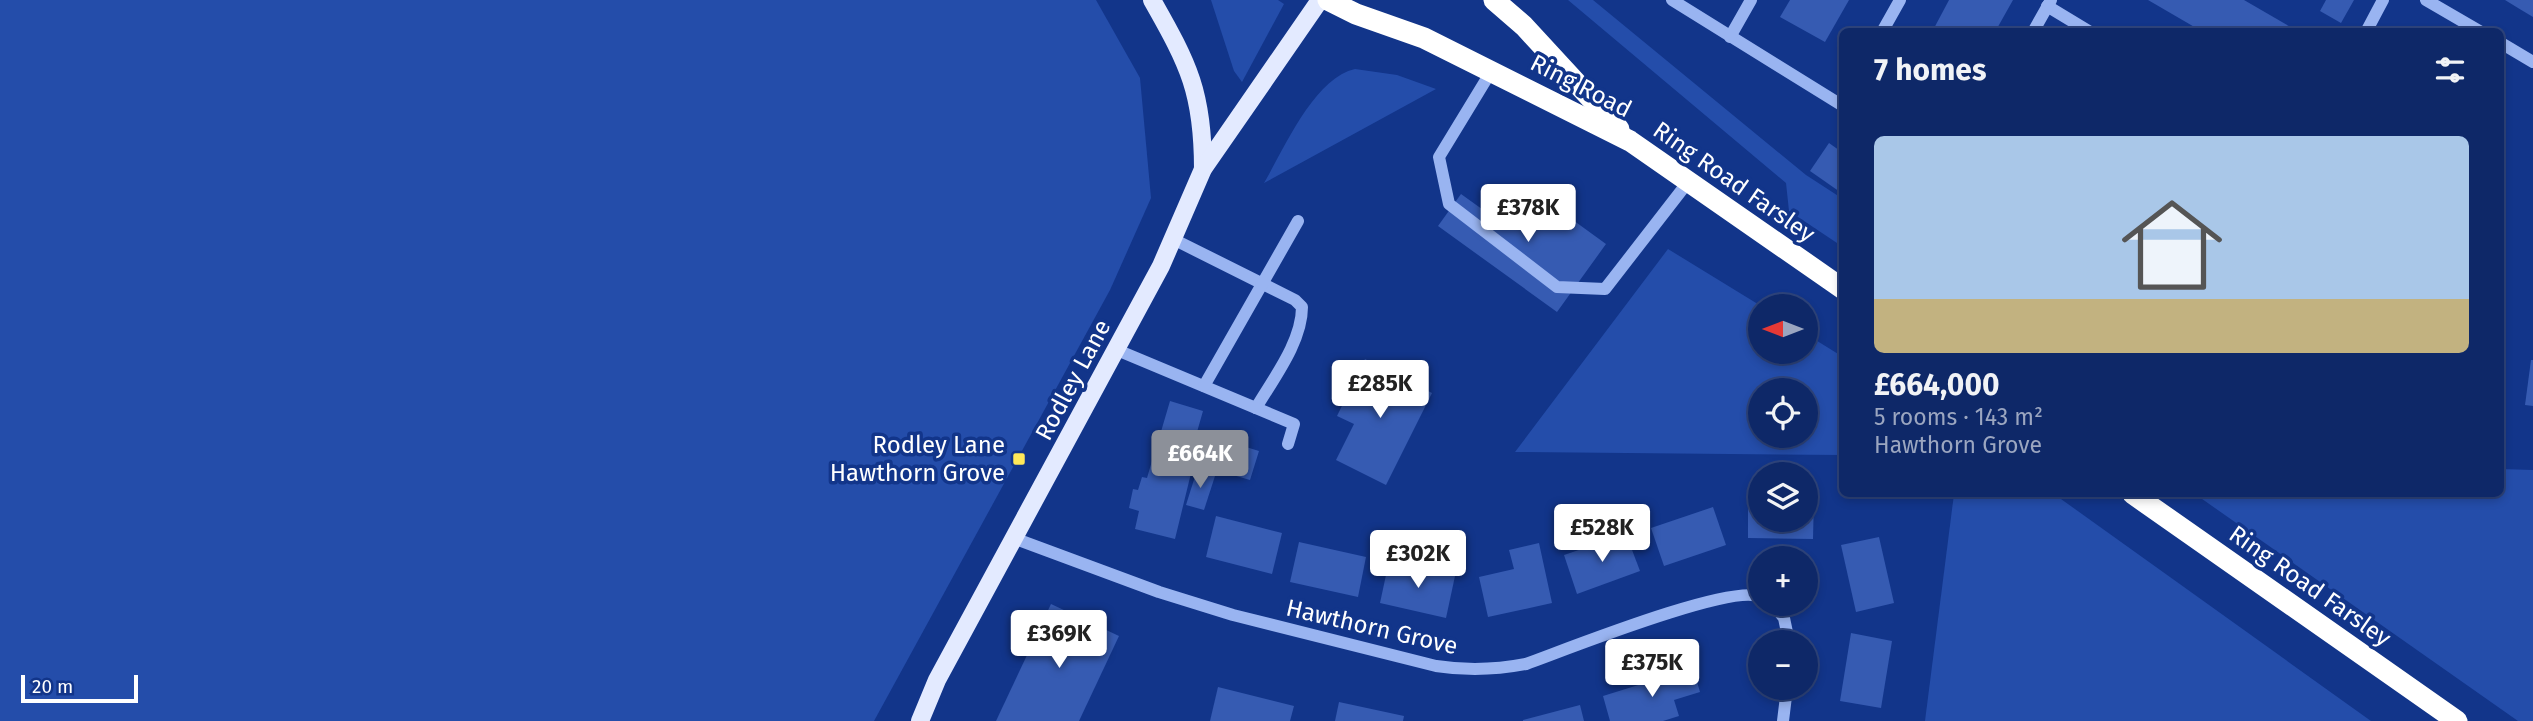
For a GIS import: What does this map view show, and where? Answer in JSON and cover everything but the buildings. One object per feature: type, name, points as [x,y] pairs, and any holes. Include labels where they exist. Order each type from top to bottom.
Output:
[{"type":"highway","name":"Ring Road","points":[[1328,0],[1356,14],[1424,37],[1630,141]]},
{"type":"highway","name":"Ring Road","points":[[1494,0],[1524,26],[1630,141]]},
{"type":"highway","name":"Ring Road Farsley","points":[[1630,141],[1839,286]]},
{"type":"highway","name":"Ring Road Farsley","points":[[2137,497],[2457,721]]},
{"type":"main road","name":"Rodley Lane","points":[[1152,0],[1191,73],[1203,123],[1203,169]]},
{"type":"main road","name":"Rodley Lane","points":[[920,721],[937,680],[1117,350],[1173,239],[1203,169],[1320,0]]},
{"type":"street","points":[[1672,0],[1839,101]]},
{"type":"street","points":[[1730,37],[1751,0]]},
{"type":"street","points":[[1884,28],[1900,0]]},
{"type":"street","points":[[2367,28],[2384,0]]},
{"type":"street","points":[[2426,0],[2474,28]]},
{"type":"street","points":[[2035,28],[2049,3],[2085,28]]},
{"type":"street","points":[[2504,45],[2533,62]]},
{"type":"street","points":[[1492,70],[1439,157],[1449,204],[1557,287],[1605,289],[1689,182]]},
{"type":"street","points":[[1205,386],[1298,220]]},
{"type":"street","points":[[1173,239],[1295,300],[1302,307],[1302,319],[1256,408]]},
{"type":"street","points":[[1117,350],[1294,424],[1288,444]]},
{"type":"street","name":"Hawthorn Grove","points":[[1016,539],[1233,615],[1436,666],[1469,671],[1526,664],[1713,599],[1748,594]]},
{"type":"street","points":[[1783,721],[1786,700]]},
{"type":"shaded area","points":[[0,0],[1096,0],[1140,78],[1151,198],[1110,290],[874,721],[0,721]]},
{"type":"shaded area","points":[[1211,0],[1278,0],[1284,4],[1242,82],[1234,71]]},
{"type":"shaded area","points":[[1568,0],[1593,0],[1806,175],[1839,196],[1839,244],[1789,211],[1786,183]]},
{"type":"shaded area","points":[[1355,69],[1397,75],[1436,89],[1264,183],[1313,100],[1340,75]]},
{"type":"shaded area","points":[[1668,249],[1748,298],[1748,364],[1818,364],[1818,341],[1839,355],[1839,455],[1515,452]]},
{"type":"shaded area","points":[[2504,469],[2533,470],[2533,721],[2518,721],[2199,497],[2504,497]]},
{"type":"shaded area","points":[[1954,497],[2058,497],[2371,721],[1925,721]]},
{"type":"place","name":"Rodley Lane Hawthorn Grove","points":[[1019,459]]}]
